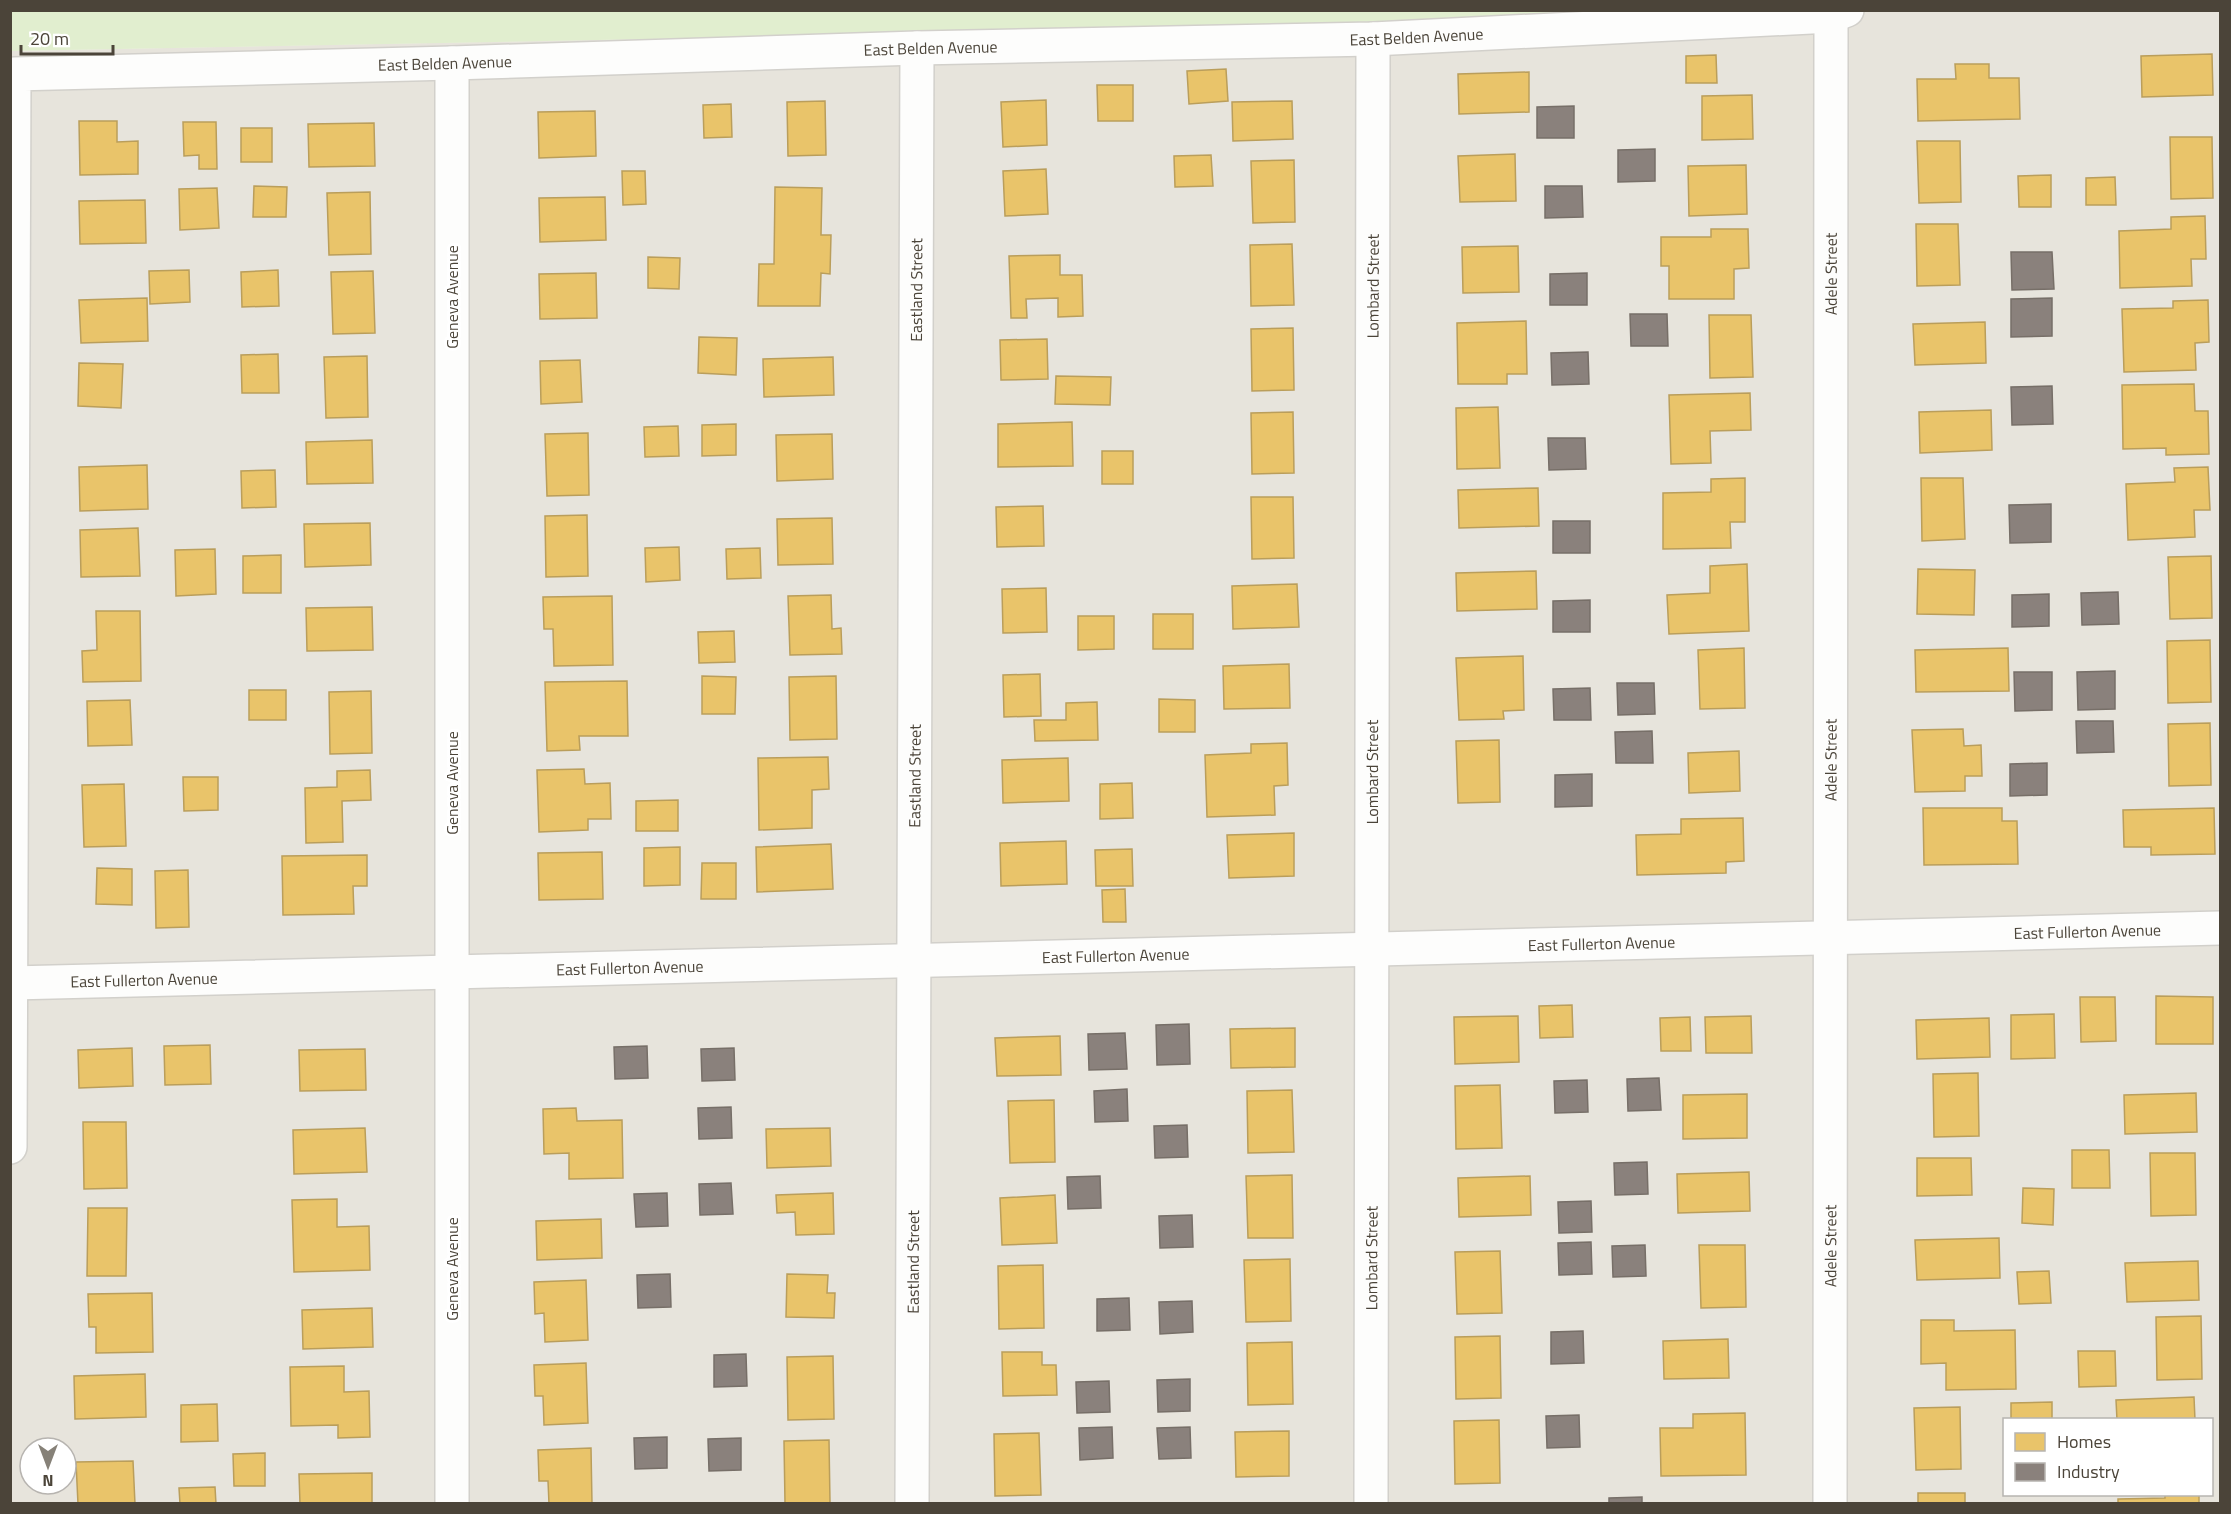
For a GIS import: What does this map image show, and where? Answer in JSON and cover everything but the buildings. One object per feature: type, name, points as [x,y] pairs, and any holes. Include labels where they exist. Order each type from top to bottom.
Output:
[{"type":"street","name":"East Belden Avenue","points":[[12,983],[14,74],[917,48],[1373,39],[1839,14]]},
{"type":"street","name":"Adele Street","points":[[1830,1503],[1831,938],[1839,14]]},
{"type":"street","name":"Lombard Street","points":[[1371,1503],[1373,39]]},
{"type":"street","name":"Eastland Street","points":[[912,1503],[917,48]]},
{"type":"street","name":"Geneva Avenue","points":[[452,63],[452,1503]]},
{"type":"street","name":"East Fullerton Avenue","points":[[12,983],[2220,928]]},
{"type":"street","points":[[10,1147],[12,983]]},
{"type":"shaded area","points":[[1847,10],[2220,11],[2220,1503],[11,1503],[10,51],[1831,16]]},
{"type":"green space","points":[[1556,10],[1556,22],[11,51],[10,11]]}]
